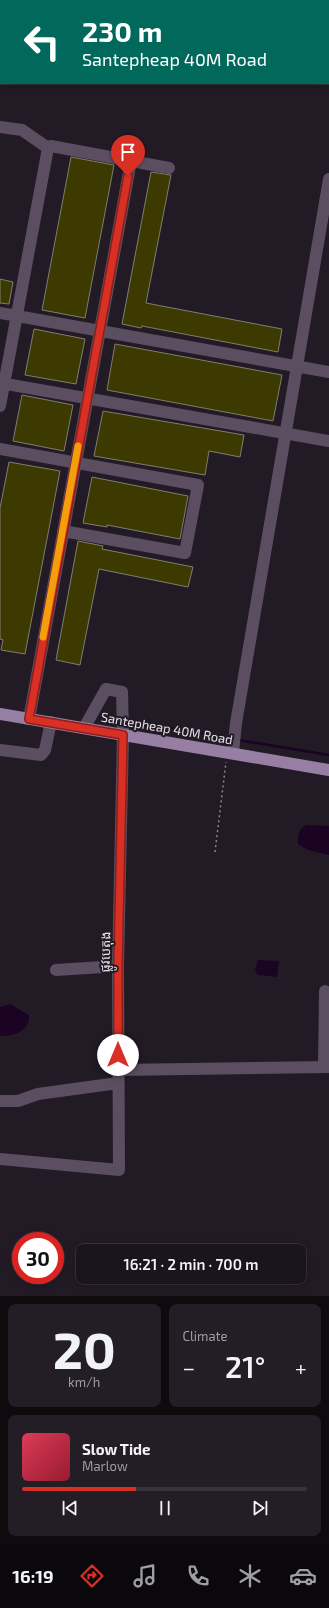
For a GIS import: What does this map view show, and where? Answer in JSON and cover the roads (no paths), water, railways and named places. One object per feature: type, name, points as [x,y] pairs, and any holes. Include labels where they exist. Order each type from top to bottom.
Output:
[{"type":"main road","name":"Santepheap 40M Road","points":[[0,714],[123,735],[232,750],[329,770]]},
{"type":"street","points":[[0,127],[22,130],[48,148]]},
{"type":"street","points":[[48,148],[51,146],[169,168]]},
{"type":"street","points":[[0,406],[2,384],[17,316],[48,148]]},
{"type":"street","points":[[29,719],[131,160]]},
{"type":"street","points":[[232,750],[329,180]]},
{"type":"street","points":[[0,313],[329,372]]},
{"type":"street","points":[[2,384],[329,441]]},
{"type":"street","points":[[0,449],[198,485],[185,553],[63,531]]},
{"type":"street","name":"ផ្លូវបេតុង","points":[[0,1159],[119,1170],[118,966],[123,735],[122,692],[106,689],[84,728]]},
{"type":"street","points":[[0,750],[41,755],[46,750],[51,722]]},
{"type":"street","points":[[56,970],[118,966]]},
{"type":"street","points":[[118,1070],[327,1067],[325,991]]},
{"type":"street","points":[[0,1101],[18,1101],[38,1094],[118,1084]]},
{"type":"waterway","points":[[135,722],[231,738]]},
{"type":"waterway","points":[[238,740],[329,755]]}]
